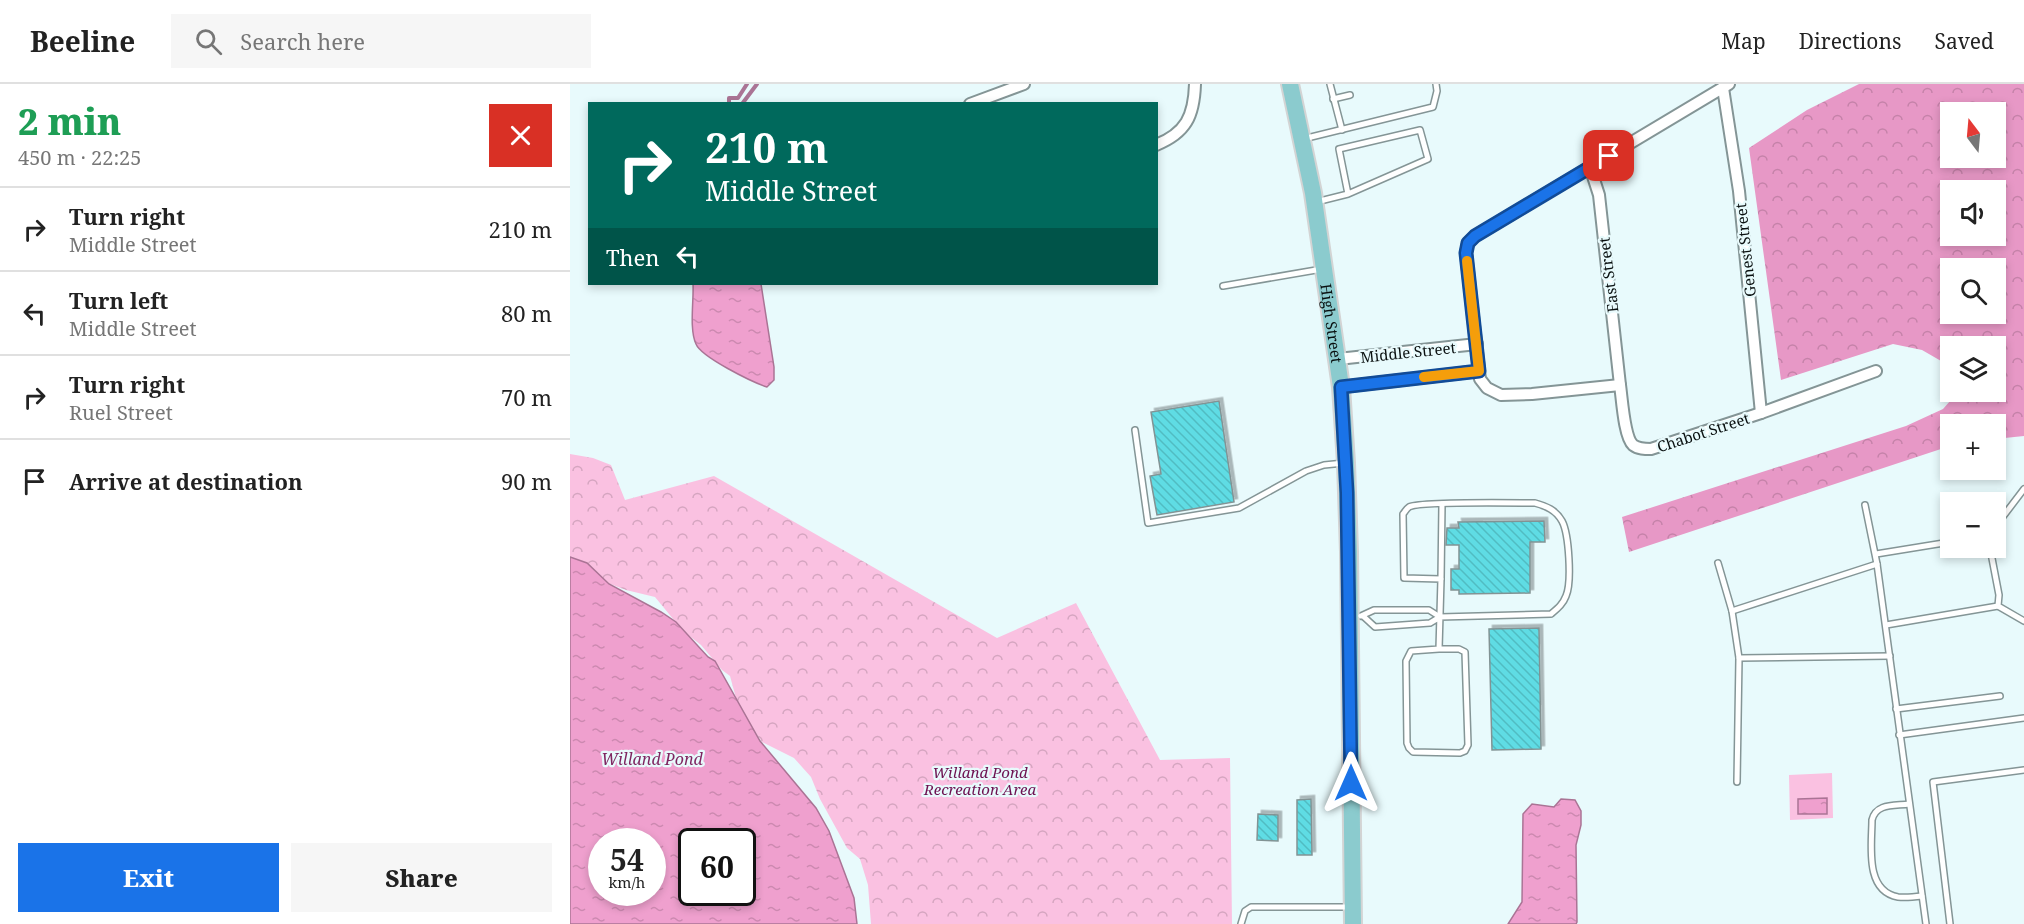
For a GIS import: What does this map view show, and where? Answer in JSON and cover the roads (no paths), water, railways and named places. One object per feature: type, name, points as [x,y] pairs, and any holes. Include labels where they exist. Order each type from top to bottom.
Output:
[{"type":"main road","name":"High Street","points":[[1290,84],[1314,202],[1341,387],[1356,616],[1353,924]]},
{"type":"street","points":[[975,102],[1024,84]]},
{"type":"street","points":[[1158,144],[1180,132],[1188,122],[1192,110],[1194,84]]},
{"type":"street","points":[[1590,167],[1726,86]]},
{"type":"street","name":"Genest Street","points":[[1726,86],[1761,413]]},
{"type":"street","name":"Middle Street","points":[[1341,387],[1479,371],[1466,253],[1468,243],[1475,236],[1590,167]]},
{"type":"street","name":"East Street","points":[[1590,167],[1599,195],[1620,385]]},
{"type":"street","name":"Middle Street","points":[[1338,359],[1477,344]]},
{"type":"street","name":"Chabot Street","points":[[1620,385],[1628,437],[1633,445],[1642,449],[1651,449],[1761,413],[1876,370]]},
{"type":"street","points":[[1479,371],[1480,379],[1487,388],[1501,395],[1620,385]]},
{"type":"lane","points":[[1330,84],[1342,130]]},
{"type":"lane","points":[[1301,139],[1433,107],[1437,91],[1436,84]]},
{"type":"lane","points":[[1333,99],[1350,94]]},
{"type":"lane","points":[[1314,202],[1348,194],[1428,159],[1419,130],[1339,149],[1348,194]]},
{"type":"lane","points":[[1223,286],[1324,269]]},
{"type":"lane","points":[[1135,430],[1148,523],[1239,508],[1306,471],[1324,465],[1346,463]]},
{"type":"lane","points":[[2006,513],[2024,489]]},
{"type":"lane","points":[[1356,616],[1375,627],[1430,623],[1440,617],[1551,614],[1560,607],[1570,584],[1566,534],[1562,521],[1547,506],[1535,503],[1442,504],[1409,507],[1403,514],[1404,578],[1441,579]]},
{"type":"lane","points":[[1439,649],[1442,504]]},
{"type":"lane","points":[[1865,505],[1876,554],[1926,924]]},
{"type":"lane","points":[[1876,554],[1940,544]]},
{"type":"lane","points":[[1992,558],[1999,595],[1998,606]]},
{"type":"lane","points":[[1718,563],[1732,611],[1739,658],[1737,782]]},
{"type":"lane","points":[[1732,611],[1877,564]]},
{"type":"lane","points":[[1886,625],[1998,606],[2024,621]]},
{"type":"lane","points":[[1356,616],[1374,610],[1429,610],[1440,617]]},
{"type":"lane","points":[[1439,649],[1459,649],[1465,652],[1468,746],[1460,753],[1413,752],[1407,742],[1406,661],[1411,651],[1439,649]]},
{"type":"lane","points":[[1739,658],[1890,656]]},
{"type":"lane","points":[[1896,709],[2000,696]]},
{"type":"lane","points":[[1899,735],[2024,718]]},
{"type":"lane","points":[[1950,924],[1933,782],[2024,770]]},
{"type":"lane","points":[[1909,804],[1881,807],[1874,813],[1872,820],[1873,869],[1879,884],[1888,894],[1901,898],[1922,896]]},
{"type":"lane","points":[[1241,924],[1245,912],[1251,908],[1353,907]]},
{"type":"water","points":[[693,285],[761,285],[774,380],[767,387],[739,375],[707,356],[696,344],[692,323]]},
{"type":"water","name":"Willand Pond","points":[[570,557],[587,563],[609,584],[676,622],[708,657],[715,661],[760,741],[816,808],[829,831],[854,898],[857,924],[570,924]]},
{"type":"water","points":[[1827,798],[1827,814],[1798,814],[1798,799]]},
{"type":"water","points":[[1561,799],[1575,800],[1581,811],[1581,825],[1576,845],[1577,922],[1576,924],[1508,924],[1522,902],[1523,814],[1532,804],[1554,807]]},
{"type":"waterway","points":[[729,102],[729,98],[738,98],[747,84]]},
{"type":"waterway","points":[[744,102],[757,84]]},
{"type":"park label","name":"Willand Pond Recreation Area","points":[[980,780]]}]
